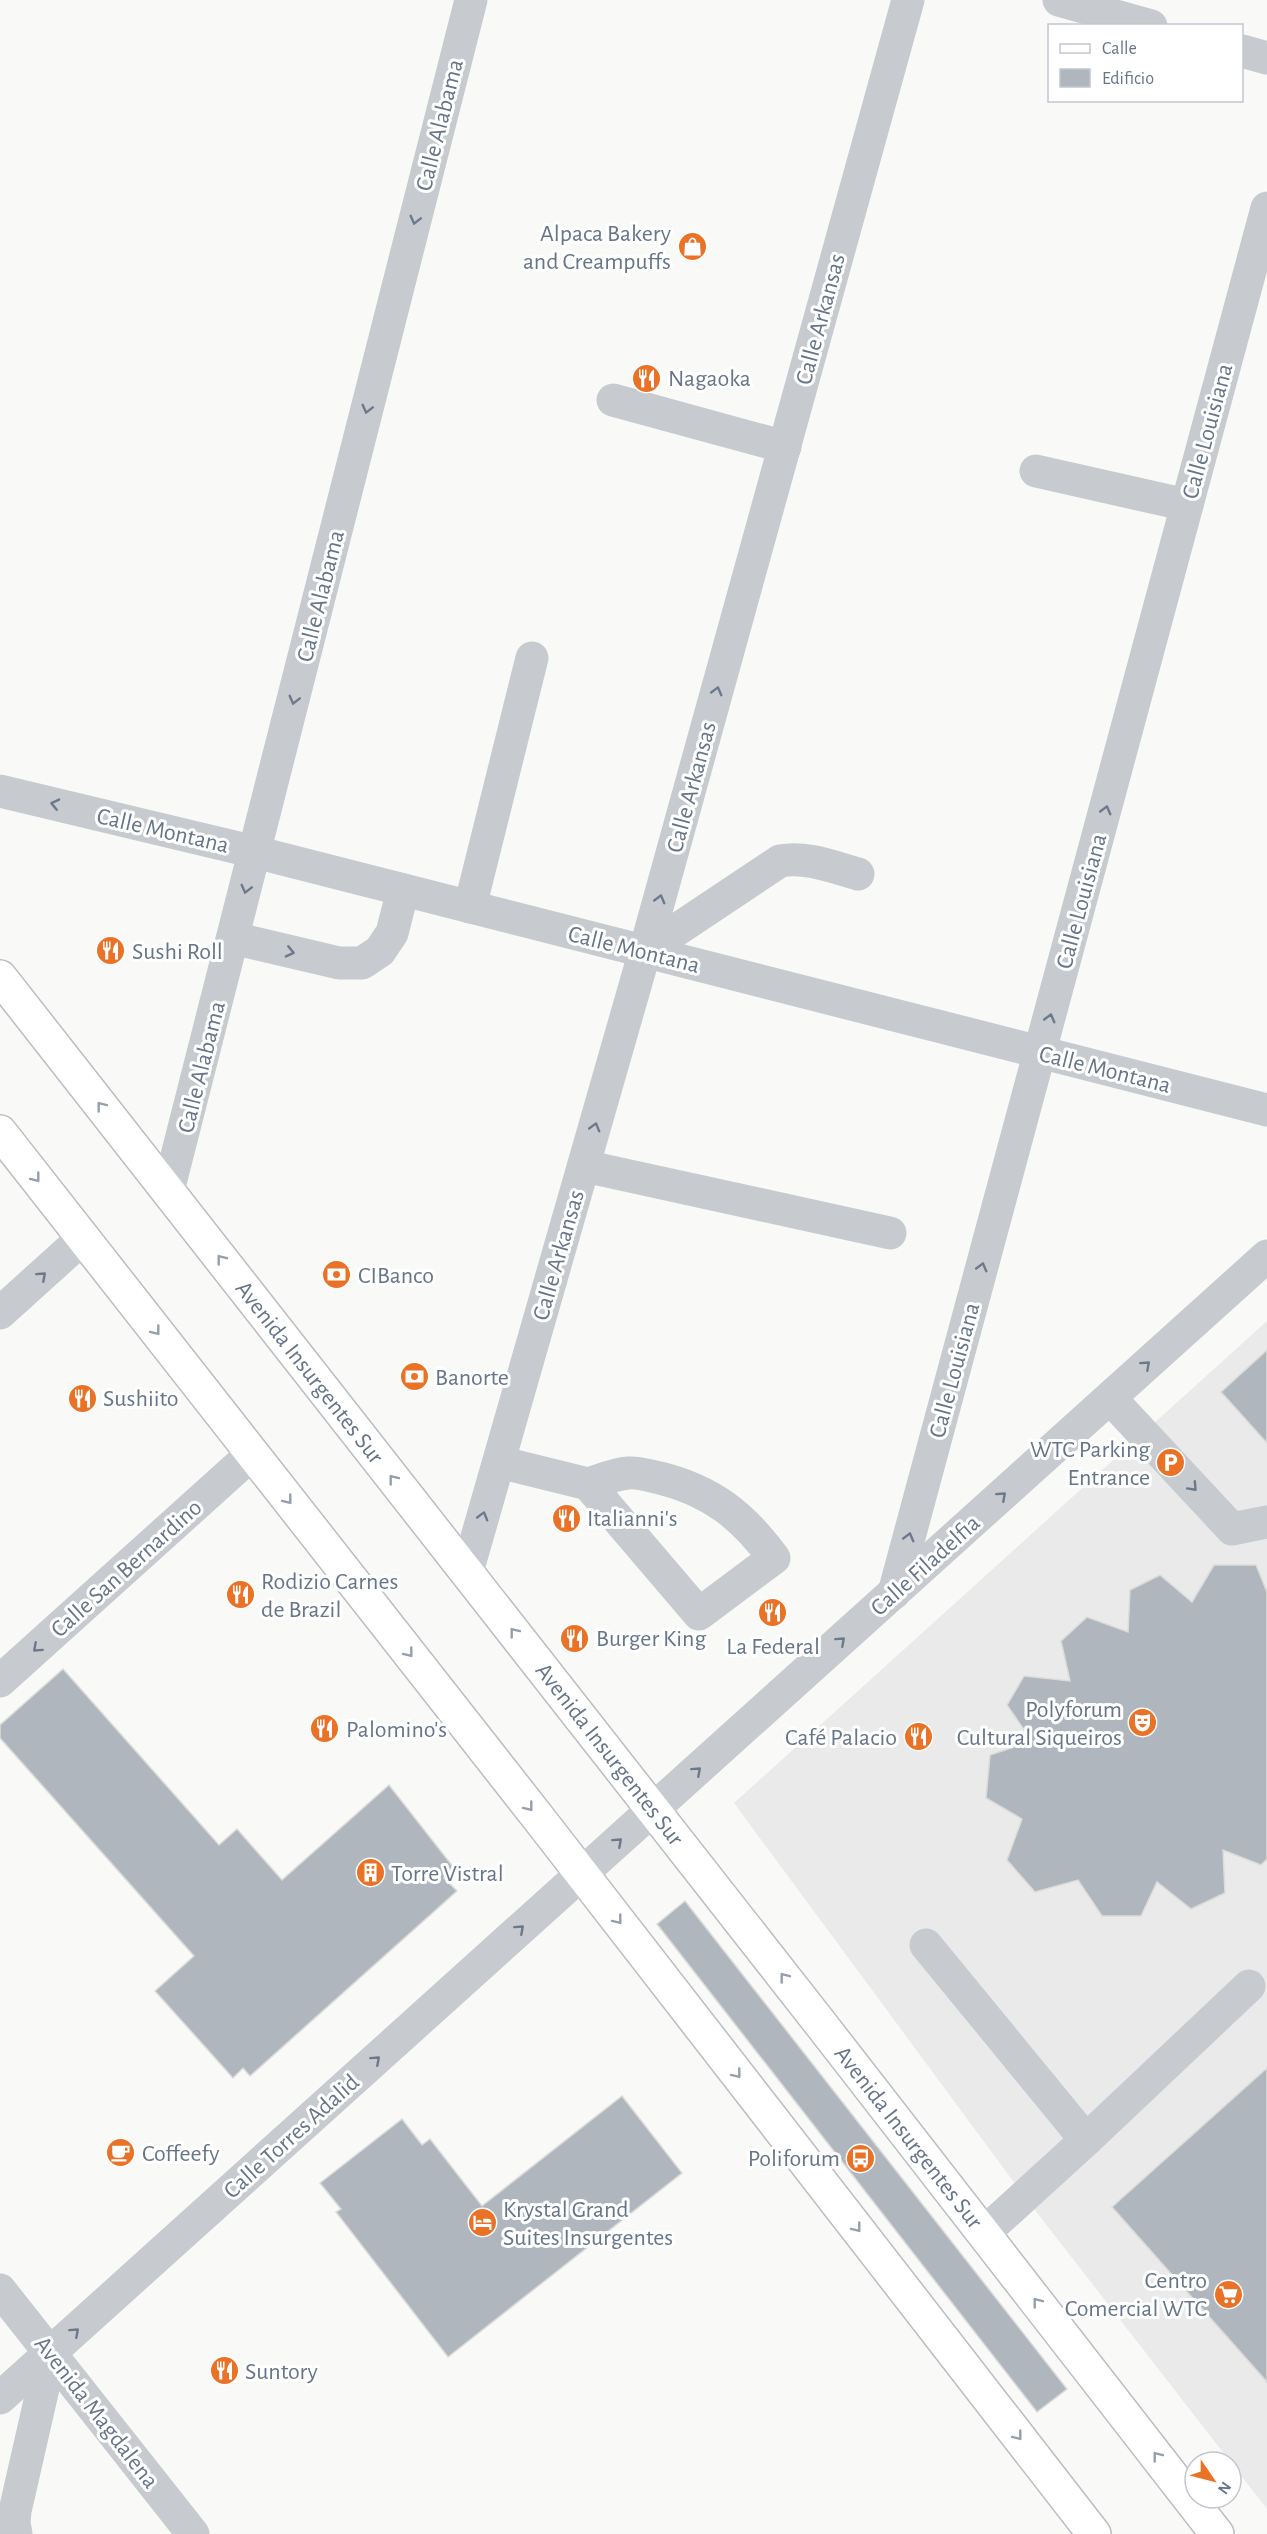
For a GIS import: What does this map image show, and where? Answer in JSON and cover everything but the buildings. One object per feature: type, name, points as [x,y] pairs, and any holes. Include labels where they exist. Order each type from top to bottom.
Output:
[{"type":"main road","name":"Avenida Insurgentes Sur","points":[[0,977],[1217,2534]]},
{"type":"main road","points":[[0,1132],[582,1874],[1094,2534]]},
{"type":"street","name":"Calle Alabama","points":[[168,1191],[471,0]]},
{"type":"street","name":"Calle Arkansas","points":[[467,1572],[645,951],[908,0]]},
{"type":"street","points":[[1059,0],[1144,24]]},
{"type":"street","points":[[1243,51],[1267,58]]},
{"type":"street","name":"Calle Louisiana","points":[[894,1593],[1267,208]]},
{"type":"street","points":[[613,400],[785,447]]},
{"type":"street","points":[[1036,471],[1187,505]]},
{"type":"street","points":[[470,907],[532,658]]},
{"type":"street","name":"Calle Montana","points":[[0,791],[255,852],[1267,1110]]},
{"type":"street","points":[[645,951],[780,861],[805,860],[858,874]]},
{"type":"street","points":[[233,938],[339,963],[362,963],[380,951],[392,933],[403,890]]},
{"type":"street","points":[[584,1166],[890,1233]]},
{"type":"street","points":[[0,1313],[83,1238]]},
{"type":"street","name":"Calle Filadelfia","points":[[582,1874],[1267,1256]]},
{"type":"street","points":[[1110,1398],[1232,1529],[1267,1522]]},
{"type":"street","name":"Calle San Bernardino","points":[[0,1682],[252,1454]]},
{"type":"street","points":[[499,1462],[588,1484],[629,1473],[688,1485],[707,1495],[754,1531],[774,1558],[699,1614],[588,1484]]},
{"type":"street","name":"Calle Torres Adalid","points":[[0,2398],[582,1874]]},
{"type":"street","points":[[926,1945],[1086,2140]]},
{"type":"street","points":[[984,2233],[1249,1986]]},
{"type":"street","name":"Avenida Magdalena","points":[[0,2290],[193,2534]]},
{"type":"street","points":[[16,2534],[15,2511],[51,2354]]},
{"type":"shaded area","points":[[1267,1321],[1267,2509],[1243,2478],[1243,2450],[1221,2450],[1024,2196],[734,1803]]},
{"type":"place","name":"Alpaca Bakery and Creampuffs","points":[[692,247]]},
{"type":"place","name":"Nagaoka","points":[[647,378]]},
{"type":"place","name":"Sushi Roll","points":[[111,951]]},
{"type":"place","name":"CIBanco","points":[[337,1275]]},
{"type":"place","name":"Banorte","points":[[414,1377]]},
{"type":"place","name":"Sushiito","points":[[82,1398]]},
{"type":"place","name":"WTC Parking Entrance","points":[[1171,1463]]},
{"type":"place","name":"Italianni's","points":[[566,1518]]},
{"type":"place","name":"Rodizio Carnes de Brazil","points":[[240,1595]]},
{"type":"place","name":"La Federal","points":[[773,1613]]},
{"type":"place","name":"Burger King","points":[[575,1638]]},
{"type":"place","name":"Polyforum Cultural Siqueiros","points":[[1143,1723]]},
{"type":"place","name":"Palomino's","points":[[325,1729]]},
{"type":"place","name":"Café Palacio","points":[[918,1737]]},
{"type":"place","name":"Torre Vistral","points":[[370,1873]]},
{"type":"place","name":"Coffeefy","points":[[121,2153]]},
{"type":"place","name":"Poliforum","points":[[861,2158]]},
{"type":"place","name":"Krystal Grand Suites Insurgentes","points":[[482,2223]]},
{"type":"place","name":"Centro Comercial WTC","points":[[1228,2294]]},
{"type":"place","name":"Suntory","points":[[224,2371]]}]
